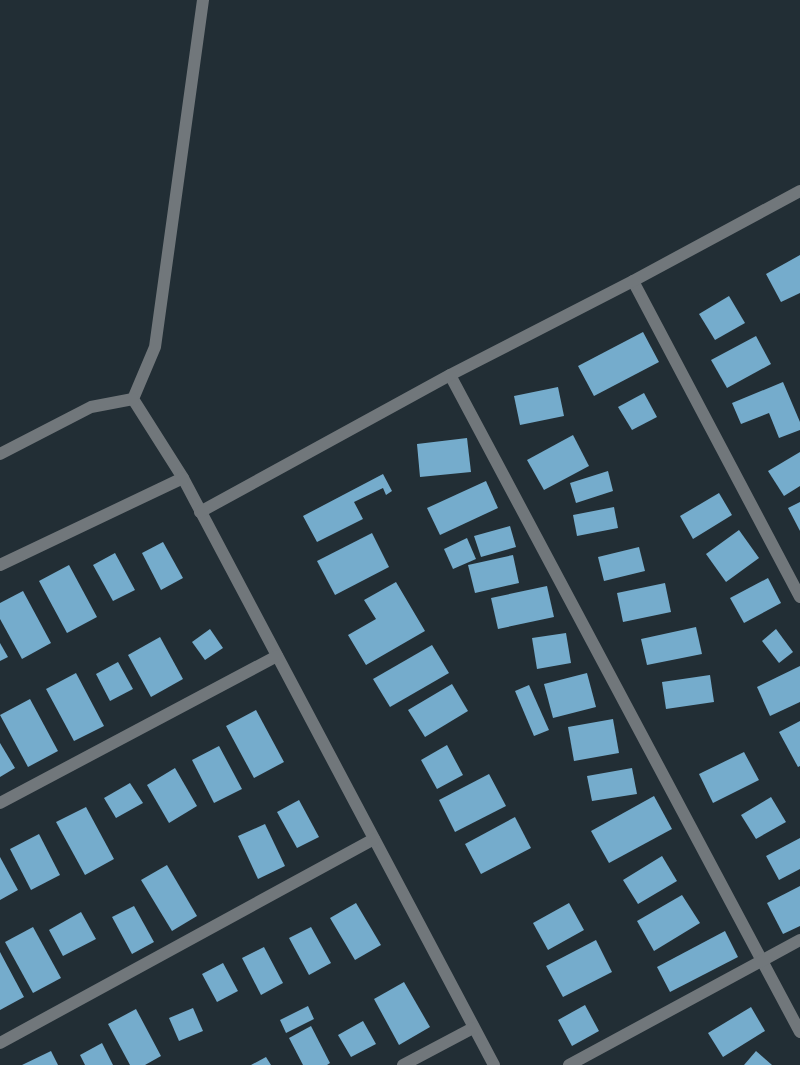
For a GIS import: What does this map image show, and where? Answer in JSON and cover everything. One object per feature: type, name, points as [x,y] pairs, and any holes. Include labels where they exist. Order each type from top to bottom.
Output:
[{"type":"street","points":[[134,399],[155,347],[203,0]]},
{"type":"street","points":[[200,512],[450,375],[633,281],[800,191]]},
{"type":"street","points":[[633,281],[800,597]]},
{"type":"street","points":[[450,375],[800,1032]]},
{"type":"street","points":[[0,454],[91,407],[134,399]]},
{"type":"street","points":[[134,399],[183,478],[494,1065]]},
{"type":"street","points":[[0,564],[183,478]]},
{"type":"street","points":[[0,803],[277,656]]},
{"type":"street","points":[[0,1043],[374,839]]},
{"type":"street","points":[[569,1065],[800,940]]},
{"type":"street","points":[[403,1065],[473,1028]]},
{"type":"building","points":[[800,255],[800,293],[781,302],[766,274]]},
{"type":"building","points":[[729,296],[745,323],[715,340],[699,314]]},
{"type":"building","points":[[643,332],[659,362],[594,396],[578,366]]},
{"type":"building","points":[[756,336],[771,364],[727,388],[711,360]]},
{"type":"building","points":[[783,382],[800,422],[800,430],[779,438],[769,413],[741,424],[732,403]]},
{"type":"building","points":[[558,387],[564,416],[520,425],[514,396]]},
{"type":"building","points":[[644,393],[657,417],[632,430],[618,407]]},
{"type":"building","points":[[573,435],[589,466],[544,490],[527,460]]},
{"type":"building","points":[[467,438],[471,472],[420,477],[417,444]]},
{"type":"building","points":[[800,452],[800,486],[784,496],[768,471]]},
{"type":"building","points":[[608,471],[613,491],[576,503],[570,483]]},
{"type":"building","points":[[383,474],[392,491],[386,495],[383,488],[354,502],[363,519],[317,542],[303,516]]},
{"type":"building","points":[[486,481],[498,508],[440,535],[427,508]]},
{"type":"building","points":[[719,493],[732,515],[693,539],[680,516]]},
{"type":"building","points":[[800,502],[800,531],[788,508]]},
{"type":"building","points":[[614,507],[618,528],[577,536],[573,515]]},
{"type":"building","points":[[510,526],[516,547],[481,557],[474,536]]},
{"type":"building","points":[[739,530],[759,558],[726,582],[706,554]]},
{"type":"building","points":[[372,533],[389,567],[335,595],[317,561]]},
{"type":"building","points":[[467,538],[476,559],[453,569],[444,549]]},
{"type":"building","points":[[163,542],[183,578],[161,590],[142,553]]},
{"type":"building","points":[[639,547],[645,571],[604,581],[598,557]]},
{"type":"building","points":[[115,553],[135,590],[113,601],[93,565]]},
{"type":"building","points":[[513,555],[519,583],[475,593],[468,565]]},
{"type":"building","points":[[69,565],[97,617],[67,633],[39,581]]},
{"type":"building","points":[[768,578],[781,603],[744,623],[730,598]]},
{"type":"building","points":[[396,582],[425,631],[366,665],[348,635],[376,619],[364,600]]},
{"type":"building","points":[[665,583],[671,612],[623,622],[617,593]]},
{"type":"building","points":[[547,586],[554,617],[498,629],[491,598]]},
{"type":"building","points":[[23,591],[51,643],[22,659],[0,619],[0,603]]},
{"type":"building","points":[[696,627],[702,654],[647,665],[641,639]]},
{"type":"building","points":[[210,629],[223,648],[205,660],[192,642]]},
{"type":"building","points":[[776,629],[793,652],[779,663],[762,641]]},
{"type":"building","points":[[566,633],[571,663],[537,669],[532,638]]},
{"type":"building","points":[[160,637],[183,679],[151,697],[128,655]]},
{"type":"building","points":[[0,643],[8,657],[0,661]]},
{"type":"building","points":[[432,645],[449,673],[390,707],[373,679]]},
{"type":"building","points":[[118,662],[133,689],[110,701],[96,674]]},
{"type":"building","points":[[800,666],[800,702],[770,716],[757,687]]},
{"type":"building","points":[[76,673],[104,726],[74,741],[46,689]]},
{"type":"building","points":[[587,673],[596,707],[553,718],[544,684]]},
{"type":"building","points":[[710,675],[714,702],[666,709],[662,682]]},
{"type":"building","points":[[452,684],[468,711],[425,737],[408,710]]},
{"type":"building","points":[[529,685],[549,730],[534,736],[515,691]]},
{"type":"building","points":[[30,699],[58,751],[28,767],[0,715]]},
{"type":"building","points":[[256,710],[284,762],[254,778],[226,726]]},
{"type":"building","points":[[613,719],[619,753],[574,761],[568,727]]},
{"type":"building","points":[[800,721],[800,766],[798,767],[779,732]]},
{"type":"building","points":[[0,743],[15,768],[0,777]]},
{"type":"building","points":[[447,745],[463,775],[437,789],[421,760]]},
{"type":"building","points":[[219,746],[242,789],[214,803],[192,760]]},
{"type":"building","points":[[744,752],[759,780],[713,803],[699,774]]},
{"type":"building","points":[[175,768],[197,806],[169,823],[147,785]]},
{"type":"building","points":[[632,768],[637,794],[592,801],[587,776]]},
{"type":"building","points":[[489,774],[506,806],[455,832],[439,800]]},
{"type":"building","points":[[130,783],[143,803],[116,818],[104,798]]},
{"type":"building","points":[[654,796],[672,829],[609,863],[591,831]]},
{"type":"building","points":[[771,797],[786,822],[756,839],[741,815]]},
{"type":"building","points":[[299,800],[319,837],[297,848],[277,812]]},
{"type":"building","points":[[86,807],[114,859],[85,875],[56,822]]},
{"type":"building","points":[[515,817],[531,848],[481,874],[465,844]]},
{"type":"building","points":[[265,824],[285,866],[258,879],[238,836]]},
{"type":"building","points":[[39,834],[60,875],[31,890],[10,849]]},
{"type":"building","points":[[800,838],[800,869],[779,880],[766,856]]},
{"type":"building","points":[[662,856],[677,881],[638,904],[623,880]]},
{"type":"building","points":[[0,857],[18,890],[0,900]]},
{"type":"building","points":[[167,865],[197,916],[172,931],[141,880]]},
{"type":"building","points":[[800,886],[800,926],[783,934],[767,903]]},
{"type":"building","points":[[682,895],[700,923],[654,951],[637,921]]},
{"type":"building","points":[[356,903],[381,945],[355,960],[330,918]]},
{"type":"building","points":[[569,903],[584,930],[548,950],[533,923]]},
{"type":"building","points":[[134,906],[154,942],[132,954],[112,917]]},
{"type":"building","points":[[81,912],[96,939],[63,956],[49,930]]},
{"type":"building","points":[[33,927],[61,978],[33,993],[5,942]]},
{"type":"building","points":[[311,927],[331,963],[309,975],[289,938]]},
{"type":"building","points":[[725,931],[738,957],[670,992],[657,967]]},
{"type":"building","points":[[596,940],[612,972],[563,997],[546,966]]},
{"type":"building","points":[[264,947],[283,983],[261,995],[242,958]]},
{"type":"building","points":[[0,952],[24,997],[0,1010]]},
{"type":"building","points":[[223,963],[238,991],[217,1002],[202,974]]},
{"type":"building","points":[[404,982],[430,1027],[399,1045],[374,999]]},
{"type":"building","points":[[585,1005],[599,1031],[572,1046],[558,1020]]},
{"type":"building","points":[[308,1006],[314,1019],[286,1033],[280,1020]]},
{"type":"building","points":[[751,1007],[765,1031],[723,1057],[708,1033]]},
{"type":"building","points":[[193,1008],[203,1031],[179,1041],[169,1018]]},
{"type":"building","points":[[136,1009],[161,1056],[145,1065],[130,1065],[108,1024]]},
{"type":"building","points":[[363,1021],[376,1044],[351,1057],[338,1035]]},
{"type":"building","points":[[311,1026],[330,1063],[327,1065],[303,1065],[289,1038]]},
{"type":"building","points":[[102,1043],[113,1065],[85,1065],[80,1055]]},
{"type":"building","points":[[51,1051],[58,1065],[22,1065]]},
{"type":"building","points":[[756,1051],[772,1065],[744,1065]]},
{"type":"building","points":[[266,1057],[271,1065],[251,1065]]}]
